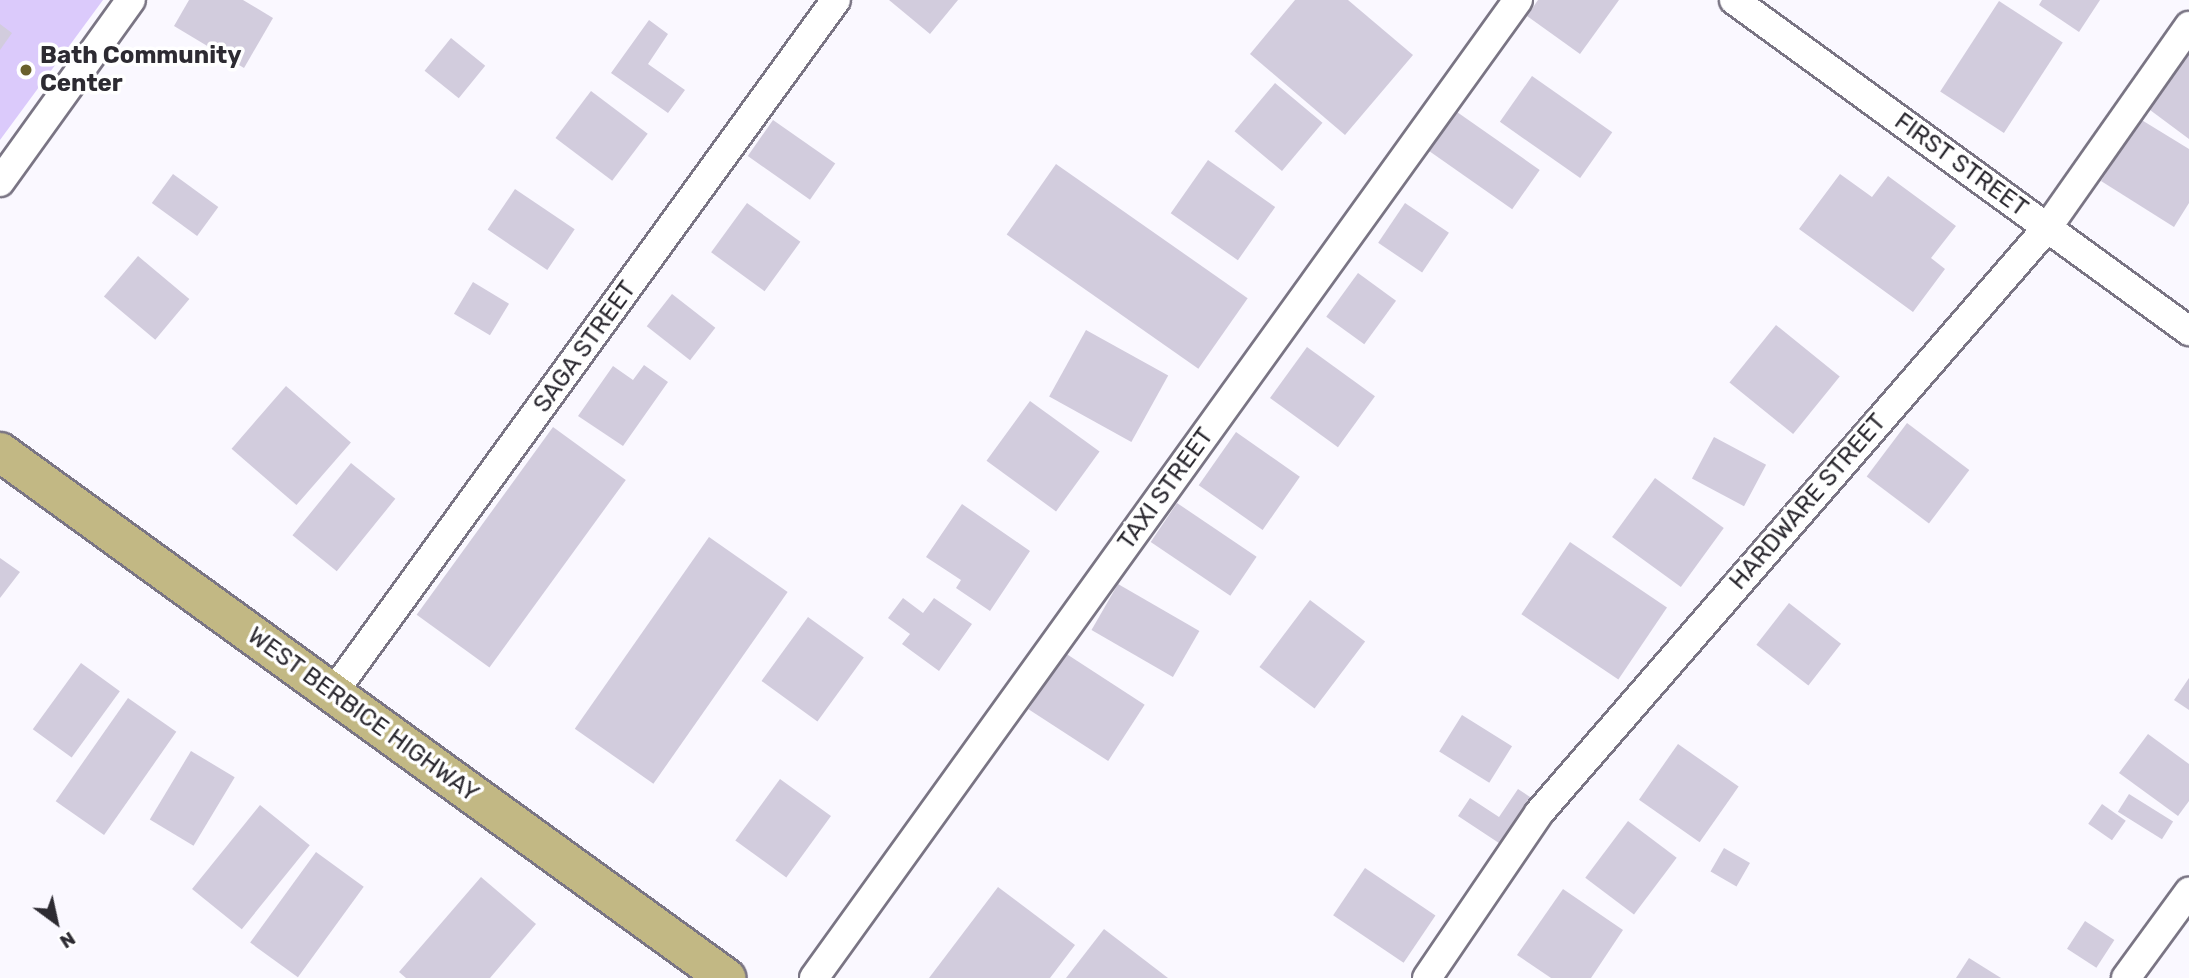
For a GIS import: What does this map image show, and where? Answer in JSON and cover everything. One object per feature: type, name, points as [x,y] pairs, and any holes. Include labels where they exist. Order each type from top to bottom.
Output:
[{"type":"main road","name":"WEST BERBICE HIGHWAY","points":[[0,452],[726,978]]},
{"type":"street","points":[[0,182],[131,0]]},
{"type":"street","name":"SAGA STREET","points":[[333,693],[836,0]]},
{"type":"street","name":"TAXI STREET","points":[[814,978],[1518,0]]},
{"type":"street","name":"FIRST STREET","points":[[1734,0],[2189,331]]},
{"type":"street","name":"HARDWARE STREET","points":[[1427,978],[1539,813],[2047,228],[2189,26]]},
{"type":"street","points":[[2126,978],[2189,892]]},
{"type":"shaded area","name":"Bath Community Center","points":[[0,0],[103,0],[0,140]]},
{"type":"building","points":[[189,0],[243,0],[273,18],[244,68],[174,26]]},
{"type":"building","points":[[889,0],[958,0],[930,34]]},
{"type":"building","points":[[1295,0],[1348,0],[1413,55],[1345,135],[1250,54]]},
{"type":"building","points":[[1538,0],[1619,0],[1580,54],[1527,16]]},
{"type":"building","points":[[2042,0],[2100,0],[2079,32],[2039,5]]},
{"type":"building","points":[[1999,1],[2063,42],[2004,133],[1940,92]]},
{"type":"building","points":[[649,20],[668,34],[648,64],[685,90],[668,113],[611,73]]},
{"type":"building","points":[[0,24],[12,33],[0,50]]},
{"type":"building","points":[[451,38],[485,66],[459,98],[425,71]]},
{"type":"building","points":[[2189,51],[2189,139],[2146,107]]},
{"type":"building","points":[[1532,76],[1612,132],[1580,178],[1500,122]]},
{"type":"building","points":[[1275,83],[1322,123],[1282,171],[1235,131]]},
{"type":"building","points":[[591,91],[648,134],[612,181],[555,138]]},
{"type":"building","points":[[1457,112],[1540,170],[1512,209],[1429,151]]},
{"type":"building","points":[[2140,119],[2189,149],[2189,203],[2174,227],[2101,181]]},
{"type":"building","points":[[773,120],[835,164],[810,200],[748,156]]},
{"type":"building","points":[[1208,160],[1275,207],[1238,260],[1171,213]]},
{"type":"building","points":[[1056,164],[1248,298],[1198,369],[1007,234]]},
{"type":"building","points":[[173,174],[218,207],[197,236],[152,203]]},
{"type":"building","points":[[1840,174],[1872,197],[1888,176],[1956,226],[1931,258],[1945,269],[1913,312],[1799,229]]},
{"type":"building","points":[[515,189],[575,229],[547,270],[488,230]]},
{"type":"building","points":[[747,203],[800,242],[765,291],[711,252]]},
{"type":"building","points":[[1405,203],[1449,233],[1422,272],[1378,243]]},
{"type":"building","points":[[138,256],[189,299],[155,340],[104,297]]},
{"type":"building","points":[[1358,273],[1396,301],[1364,344],[1326,317]]},
{"type":"building","points":[[473,282],[509,304],[490,335],[454,314]]},
{"type":"building","points":[[672,294],[715,328],[690,360],[647,326]]},
{"type":"building","points":[[1776,325],[1840,377],[1793,434],[1729,383]]},
{"type":"building","points":[[1086,330],[1168,376],[1131,442],[1049,396]]},
{"type":"building","points":[[1307,347],[1375,396],[1338,447],[1270,398]]},
{"type":"building","points":[[644,365],[668,382],[623,446],[578,416],[613,366],[633,380]]},
{"type":"building","points":[[286,386],[351,442],[296,505],[232,449]]},
{"type":"building","points":[[1030,401],[1100,452],[1056,511],[987,461]]},
{"type":"building","points":[[1907,423],[1969,470],[1929,523],[1867,477]]},
{"type":"building","points":[[553,427],[626,480],[489,668],[417,615]]},
{"type":"building","points":[[1236,432],[1300,477],[1263,530],[1199,485]]},
{"type":"building","points":[[1714,437],[1766,465],[1744,506],[1692,478]]},
{"type":"building","points":[[351,463],[395,499],[337,571],[292,535]]},
{"type":"building","points":[[1655,478],[1724,528],[1681,587],[1612,537]]},
{"type":"building","points":[[1177,503],[1257,557],[1230,596],[1151,542]]},
{"type":"building","points":[[962,504],[1030,551],[990,611],[956,588],[961,580],[926,557]]},
{"type":"building","points":[[709,537],[788,592],[653,784],[575,729]]},
{"type":"building","points":[[1570,542],[1667,607],[1618,680],[1521,614]]},
{"type":"building","points":[[0,558],[20,572],[0,598]]},
{"type":"building","points":[[1118,584],[1199,631],[1173,677],[1092,630]]},
{"type":"building","points":[[903,598],[923,613],[934,598],[972,624],[939,671],[902,644],[910,634],[888,618]]},
{"type":"building","points":[[1310,600],[1365,642],[1315,709],[1259,667]]},
{"type":"building","points":[[1789,603],[1841,644],[1808,685],[1756,645]]},
{"type":"building","points":[[808,617],[864,658],[817,721],[762,681]]},
{"type":"building","points":[[1065,653],[1145,705],[1108,761],[1029,709]]},
{"type":"building","points":[[81,663],[120,691],[72,758],[33,729]]},
{"type":"building","points":[[2189,678],[2189,710],[2174,700]]},
{"type":"building","points":[[128,698],[176,732],[104,835],[56,801]]},
{"type":"building","points":[[1462,715],[1512,746],[1489,783],[1439,751]]},
{"type":"building","points":[[2148,734],[2189,764],[2189,801],[2178,816],[2119,773]]},
{"type":"building","points":[[1678,744],[1739,786],[1700,842],[1639,800]]},
{"type":"building","points":[[191,751],[235,777],[194,846],[150,820]]},
{"type":"building","points":[[780,779],[831,816],[786,878],[735,840]]},
{"type":"building","points":[[1518,789],[1536,801],[1505,847],[1458,816],[1470,798],[1499,817]]},
{"type":"building","points":[[2129,794],[2173,822],[2162,839],[2118,812]]},
{"type":"building","points":[[2102,804],[2126,821],[2112,840],[2088,824]]},
{"type":"building","points":[[260,805],[310,845],[242,929],[192,889]]},
{"type":"building","points":[[1628,821],[1677,858],[1634,914],[1585,878]]},
{"type":"building","points":[[1724,848],[1750,863],[1736,886],[1710,871]]},
{"type":"building","points":[[316,852],[364,887],[298,977],[250,943]]},
{"type":"building","points":[[1365,868],[1435,916],[1404,963],[1333,915]]},
{"type":"building","points":[[481,877],[536,924],[490,978],[406,978],[399,972]]},
{"type":"building","points":[[998,887],[1075,945],[1050,978],[929,978]]},
{"type":"building","points":[[1563,889],[1623,930],[1591,978],[1551,978],[1517,955]]},
{"type":"building","points":[[2085,921],[2114,940],[2096,968],[2067,949]]},
{"type":"building","points":[[1104,929],[1168,978],[1066,978]]},
{"type":"building","points":[[1969,958],[2001,978],[1956,978]]},
{"type":"place","name":"Bath Community Center","points":[[26,70]]}]
